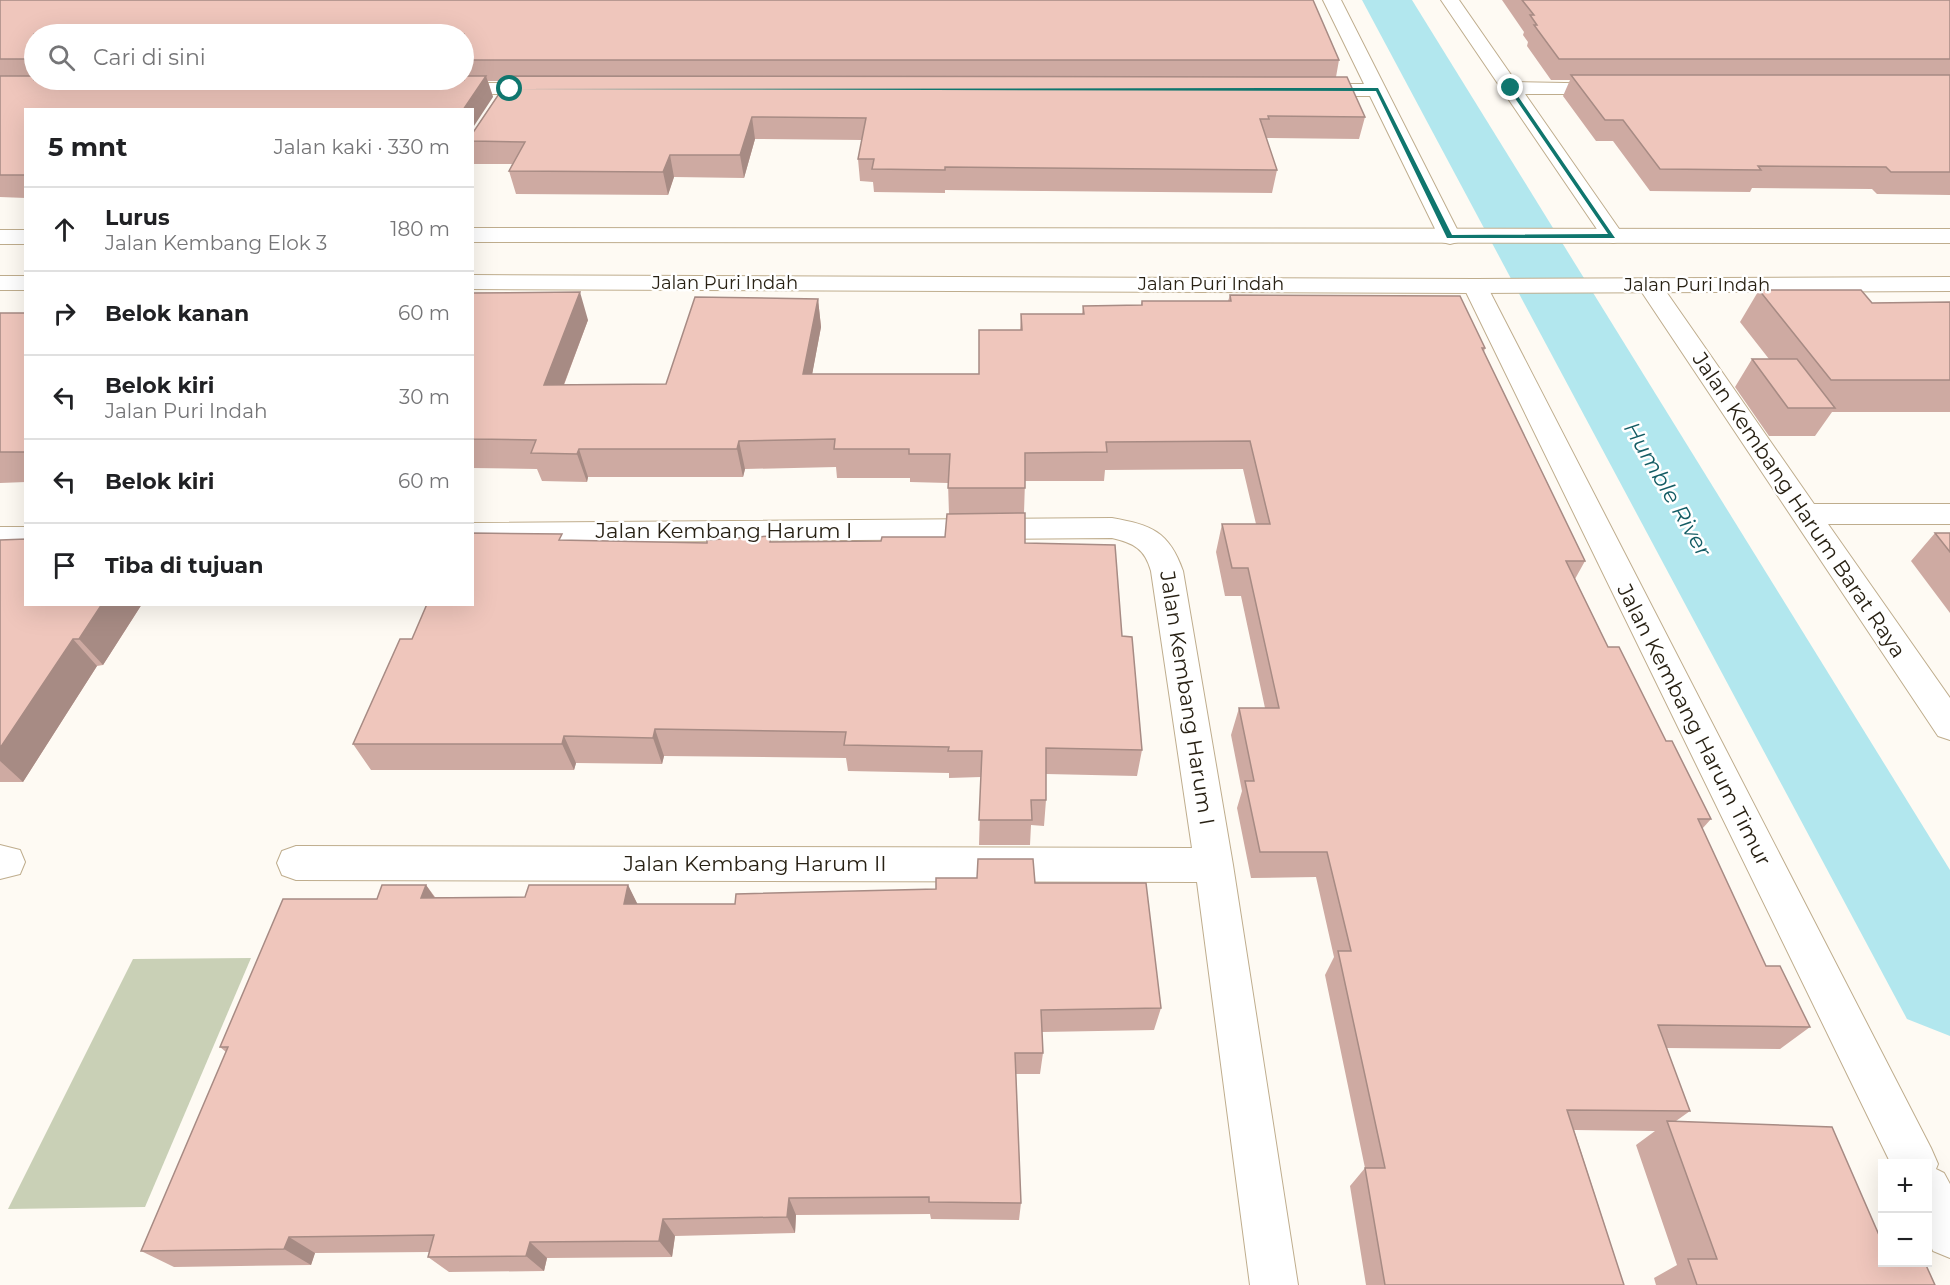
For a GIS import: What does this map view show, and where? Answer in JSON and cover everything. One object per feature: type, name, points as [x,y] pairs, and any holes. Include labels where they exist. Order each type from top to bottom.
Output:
[{"type":"street","points":[[1332,0],[1378,90],[1459,237]]},
{"type":"street","points":[[1450,0],[1613,236]]},
{"type":"street","points":[[1511,88],[1635,88]]},
{"type":"street","points":[[474,89],[570,89]]},
{"type":"street","points":[[499,106],[510,89]]},
{"type":"street","points":[[1287,90],[1378,90]]},
{"type":"street","points":[[474,235],[1950,236]]},
{"type":"street","points":[[0,237],[24,237]]},
{"type":"street","name":"Jalan Puri Indah","points":[[474,282],[1950,284]]},
{"type":"street","points":[[0,283],[24,283]]},
{"type":"street","name":"Jalan Kembang Harum Timur","points":[[1485,285],[1507,353],[1912,1159]]},
{"type":"street","name":"Jalan Kembang Harum Barat Raya","points":[[1648,285],[1950,726]]},
{"type":"street","points":[[1806,514],[1950,514]]},
{"type":"street","name":"Jalan Kembang Harum I","points":[[474,533],[1112,528],[1135,532],[1154,541],[1162,554],[1167,571],[1214,865],[1274,1285]]},
{"type":"street","points":[[0,538],[24,538]]},
{"type":"street","name":"Jalan Kembang Harum II","points":[[296,863],[1214,865]]},
{"type":"street","points":[[1932,1197],[1950,1234]]},
{"type":"green space","points":[[251,958],[145,1207],[8,1209],[133,959]]},
{"type":"building","points":[[0,0],[1313,0],[1339,60],[474,60],[474,24],[24,24],[24,59],[0,59]]},
{"type":"building","points":[[1522,0],[1950,0],[1950,59],[1559,59],[1534,25],[1537,25],[1530,15],[1534,15]]},
{"type":"building","points":[[1571,75],[1950,75],[1950,172],[1891,172],[1886,167],[1758,166],[1761,170],[1660,169],[1623,120],[1605,120]]},
{"type":"building","points":[[0,76],[24,76],[24,90],[474,90],[474,76],[486,76],[464,108],[24,108],[24,175],[0,175]]},
{"type":"building","points":[[511,76],[1347,77],[1365,117],[1268,116],[1269,119],[1260,119],[1277,170],[945,167],[945,170],[872,169],[874,159],[858,159],[866,118],[752,117],[740,155],[670,155],[663,172],[509,171],[525,142],[474,141],[474,131]]},
{"type":"building","points":[[1759,290],[1861,290],[1872,303],[1950,302],[1950,380],[1831,380]]},
{"type":"building","points":[[580,292],[544,385],[666,384],[695,297],[818,299],[803,374],[979,374],[979,330],[1022,330],[1021,314],[1084,314],[1083,306],[1142,305],[1142,301],[1231,301],[1230,295],[1460,296],[1485,348],[1482,348],[1585,561],[1566,561],[1608,647],[1619,647],[1666,741],[1672,741],[1711,819],[1698,819],[1766,966],[1780,966],[1810,1027],[1658,1025],[1690,1111],[1567,1110],[1624,1285],[1385,1285],[1365,1168],[1385,1168],[1338,951],[1351,951],[1327,852],[1260,852],[1245,781],[1254,781],[1239,708],[1279,708],[1248,568],[1232,568],[1222,524],[1270,524],[1250,441],[1106,442],[1107,452],[1025,453],[1025,488],[948,488],[950,454],[909,454],[909,449],[834,449],[835,439],[739,441],[737,449],[579,449],[577,454],[531,453],[536,440],[474,439],[474,293]]},
{"type":"building","points":[[0,313],[24,313],[24,452],[0,452]]},
{"type":"building","points":[[1752,359],[1797,359],[1835,408],[1788,408]]},
{"type":"building","points":[[1025,513],[1025,543],[1115,545],[1122,636],[1132,637],[1142,750],[1046,748],[1046,800],[1031,800],[1032,820],[979,820],[982,751],[948,751],[949,747],[844,745],[846,732],[655,729],[653,738],[564,736],[562,744],[353,744],[400,639],[412,639],[426,606],[474,606],[474,533],[562,534],[559,540],[707,543],[707,540],[771,536],[770,542],[881,541],[882,537],[945,537],[947,514]]},
{"type":"building","points":[[1935,533],[1950,533],[1950,552]]},
{"type":"building","points":[[24,539],[24,606],[101,606],[79,639],[73,639],[0,748],[0,540]]},
{"type":"building","points":[[978,859],[1033,859],[1035,883],[1146,883],[1161,1008],[1041,1010],[1043,1053],[1015,1053],[1021,1203],[929,1202],[929,1197],[789,1198],[787,1217],[663,1219],[659,1241],[530,1242],[526,1256],[428,1257],[434,1235],[289,1237],[284,1249],[141,1251],[228,1047],[220,1047],[283,899],[377,899],[382,885],[426,885],[421,898],[525,897],[529,885],[628,885],[624,904],[735,904],[736,894],[936,889],[936,878],[977,878]]},
{"type":"building","points":[[1667,1121],[1832,1127],[1878,1233],[1878,1267],[1927,1267],[1935,1285],[1697,1285],[1688,1259],[1717,1259]]},
{"type":"waterway","name":"Humble River","points":[[1387,0],[1950,979]]},
{"type":"route","points":[[510,89],[1378,90],[1450,237],[1613,236],[1511,88]]}]
